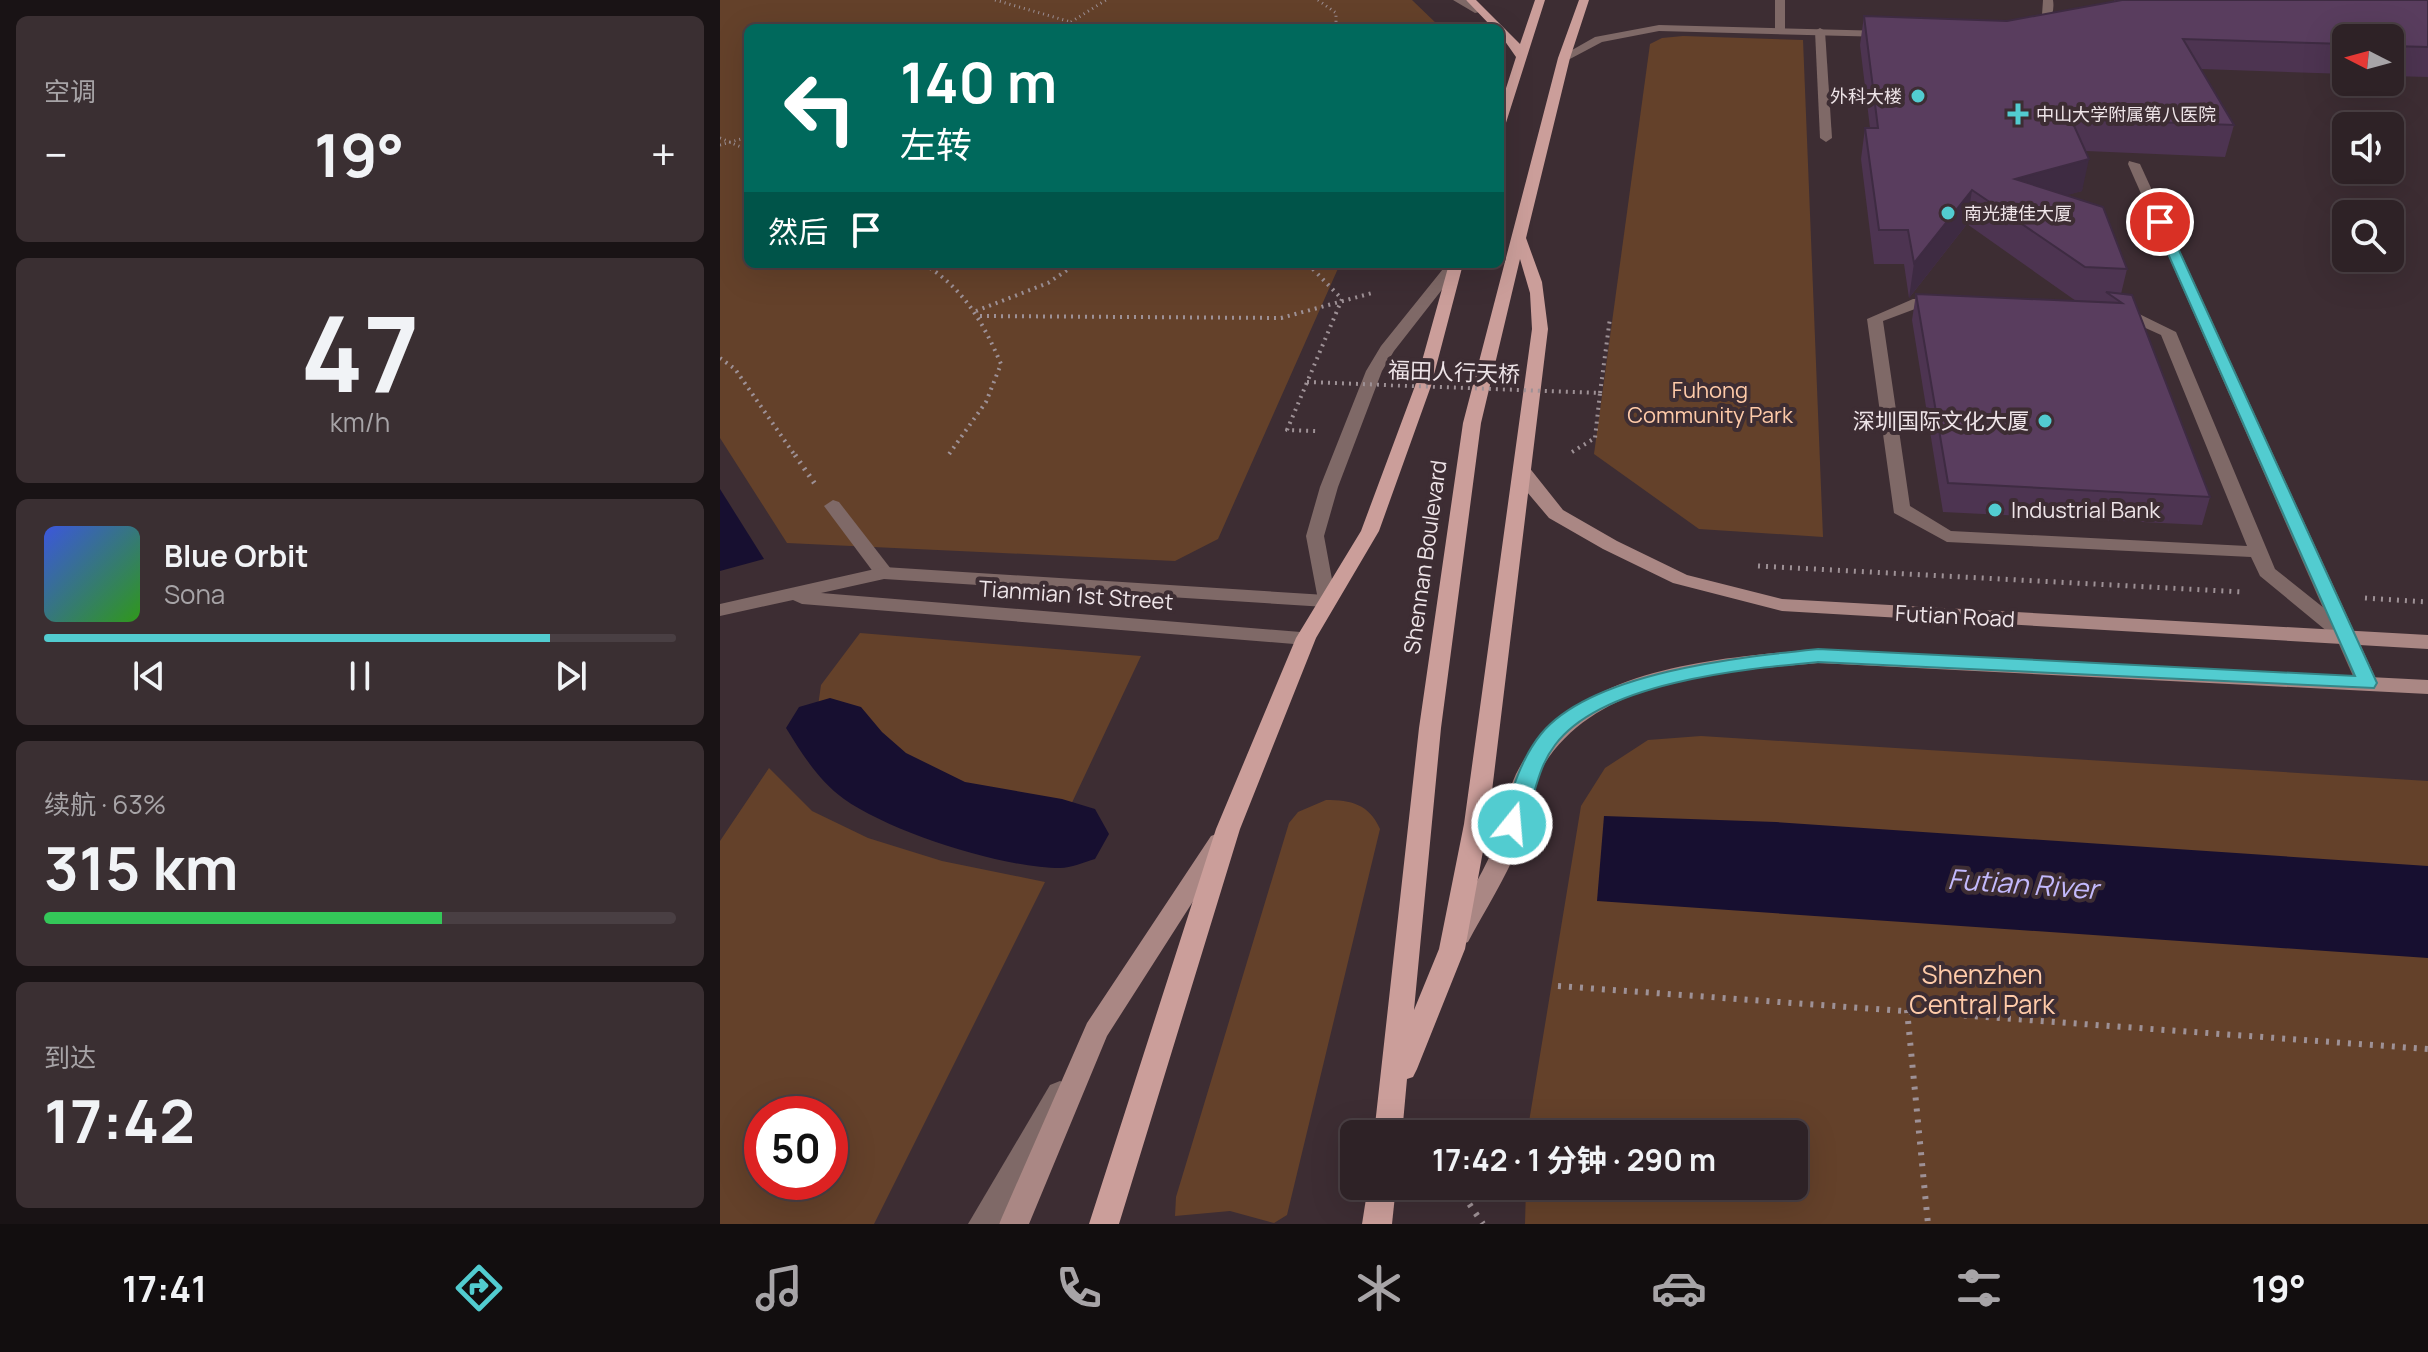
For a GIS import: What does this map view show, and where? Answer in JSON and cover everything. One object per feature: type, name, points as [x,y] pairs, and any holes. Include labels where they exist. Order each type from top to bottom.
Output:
[{"type":"main road","points":[[1504,114],[1540,0]]},
{"type":"main road","name":"Shennan Boulevard","points":[[1390,1120],[1430,728],[1472,423],[1564,58],[1584,0]]},
{"type":"main road","points":[[1473,3],[1496,24]]},
{"type":"main road","points":[[1504,31],[1512,38],[1522,58]]},
{"type":"main road","points":[[1452,949],[1476,824],[1540,329],[1540,299],[1533,270],[1519,238]]},
{"type":"main road","name":"Shennan Boulevard","points":[[1104,1224],[1228,829],[1255,756],[1306,638],[1370,531],[1423,386],[1454,268]]},
{"type":"main road","name":"Futian Road","points":[[1522,470],[1556,514],[1610,545],[1680,579],[1782,605],[2428,642]]},
{"type":"main road","points":[[1393,1091],[1452,949],[1505,849],[1527,775],[1548,739],[1574,716],[1598,701],[1644,685],[1756,662],[1818,656],[2428,687]]},
{"type":"main road","points":[[1014,1224],[1096,1031],[1228,829]]},
{"type":"main road","points":[[1377,1224],[1380,1200]]},
{"type":"street","points":[[1458,0],[1473,3]]},
{"type":"street","points":[[1780,0],[1780,30]]},
{"type":"street","points":[[2015,32],[2045,20],[2049,14],[2048,0]]},
{"type":"street","points":[[1564,58],[1588,42],[1634,31],[1685,27],[1894,34]]},
{"type":"street","points":[[1820,31],[1826,138]]},
{"type":"street","points":[[2134,164],[2367,683]]},
{"type":"street","points":[[1326,601],[1315,536],[1324,503],[1368,386],[1387,349],[1452,268]]},
{"type":"street","points":[[1958,306],[1913,304],[1875,319],[1901,509],[1947,536],[2258,552]]},
{"type":"street","points":[[2094,311],[2124,312],[2168,332],[2267,572],[2347,637]]},
{"type":"street","points":[[833,506],[884,573]]},
{"type":"street","name":"Tianmian 1st Street","points":[[720,610],[884,573],[1326,601]]},
{"type":"street","name":"Tianmian 1st Street","points":[[782,596],[1306,638]]},
{"type":"street","points":[[983,1224],[1096,1031]]},
{"type":"path","points":[[995,0],[1071,22],[1106,0]]},
{"type":"path","points":[[1318,0],[1336,13],[1336,24]]},
{"type":"path","points":[[720,138],[744,148]]},
{"type":"path","points":[[720,145],[744,138]]},
{"type":"path","points":[[929,268],[963,294],[980,316],[1001,364],[986,402],[947,457]]},
{"type":"path","points":[[976,311],[1048,283],[1070,268]]},
{"type":"path","points":[[1312,268],[1342,299]]},
{"type":"path","points":[[980,316],[1281,318],[1372,293]]},
{"type":"path","points":[[1316,431],[1287,430],[1342,299]]},
{"type":"path","points":[[1572,452],[1595,438],[1610,318]]},
{"type":"path","points":[[720,358],[735,369],[833,506]]},
{"type":"path","name":"福田人行天桥","points":[[1307,382],[1600,393]]},
{"type":"path","points":[[1753,566],[2294,595]]},
{"type":"path","points":[[2329,596],[2428,602]]},
{"type":"path","points":[[1558,986],[2428,1049]]},
{"type":"path","points":[[1907,1010],[1928,1224]]},
{"type":"path","points":[[1467,1200],[1483,1224]]},
{"type":"green space","points":[[720,0],[1412,0],[1437,24],[744,24],[744,268],[1338,268],[1218,539],[1175,561],[787,543],[720,438]]},
{"type":"green space","name":"Fuhong Community Park","points":[[1662,38],[1803,40],[1823,537],[1699,529],[1594,454],[1650,44]]},
{"type":"green space","points":[[860,633],[1141,656],[1069,809],[935,778],[875,750],[846,730],[818,706],[821,685]]},
{"type":"green space","name":"Shenzhen Central Park","points":[[1701,736],[2428,781],[2428,1224],[1525,1224],[1526,1200],[1808,1200],[1808,1120],[1529,1120],[1581,806],[1605,768],[1648,740]]},
{"type":"green space","points":[[769,768],[812,811],[868,838],[942,861],[1045,882],[874,1224],[720,1224],[720,841]]},
{"type":"green space","points":[[1326,800],[1358,805],[1370,814],[1380,829],[1287,1215],[1274,1223],[1230,1211],[1175,1216],[1176,1197],[1289,823],[1298,812]]},
{"type":"water","points":[[720,489],[764,559],[720,571]]},
{"type":"water","points":[[1604,816],[1776,822],[2428,866],[2428,958],[1597,901]]},
{"type":"building","name":"中山大学附属第八医院","points":[[2122,0],[2428,0],[2428,47],[2404,46],[2404,24],[2332,24],[2332,44],[2183,39],[2234,125],[2071,119],[2089,159],[2015,179],[2103,207],[2127,269],[2085,267],[1972,190],[1914,263],[1908,230],[1879,230],[1865,128],[1878,128],[1864,16],[2007,21]]},
{"type":"building","name":"深圳国际文化大厦","points":[[2106,292],[2132,295],[2210,497],[1948,483],[1916,294],[2122,303]]},
{"type":"waterway","name":"Futian River","points":[[830,728],[850,754],[875,776],[932,806],[997,824],[1062,834]]},
{"type":"place","name":"外科大楼","points":[[1918,96]]},
{"type":"place","name":"中山大学附属第八医院","points":[[2018,114]]},
{"type":"place","name":"南光捷佳大厦","points":[[1948,213]]},
{"type":"place","name":"深圳国际文化大厦","points":[[2045,421]]},
{"type":"place","name":"Industrial Bank","points":[[1995,510]]},
{"type":"route","points":[[1512,824],[1527,775],[1548,739],[1574,716],[1598,701],[1644,685],[1756,662],[1818,656],[2367,683],[2160,222]]}]
